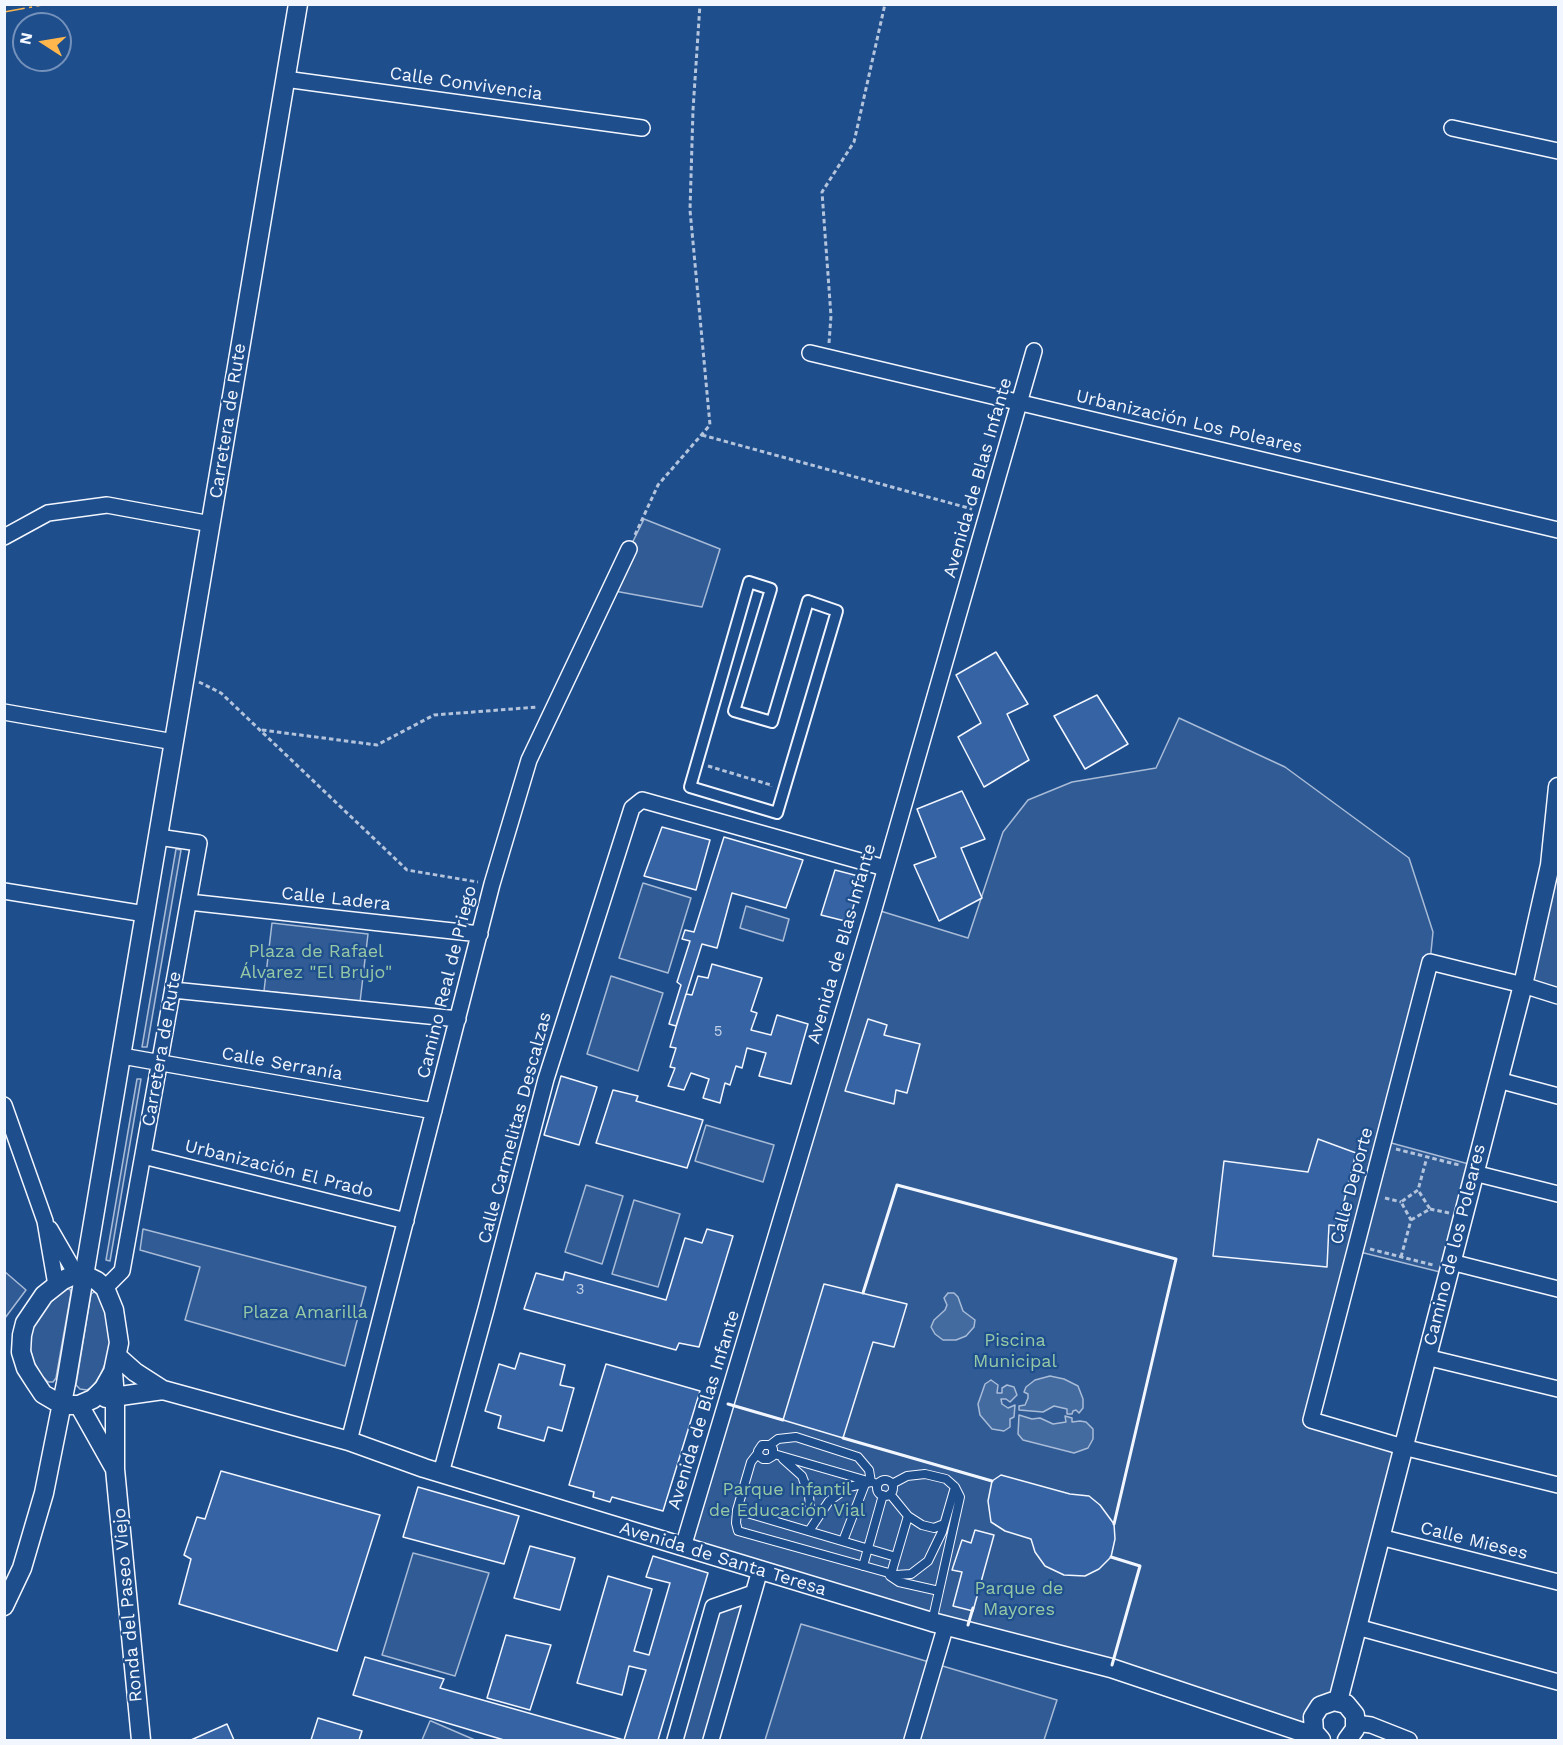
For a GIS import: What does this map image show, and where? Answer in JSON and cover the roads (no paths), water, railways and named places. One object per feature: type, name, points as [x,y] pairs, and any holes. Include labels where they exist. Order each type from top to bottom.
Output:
[{"type":"street","name":"Carretera de Rute","points":[[4,1606],[22,1568],[44,1493],[78,1403],[80,1275],[122,1056],[298,4]]},
{"type":"street","name":"Calle Convivencia","points":[[285,78],[642,128]]},
{"type":"street","points":[[1452,128],[1558,151]]},
{"type":"street","name":"Avenida de Blas Infante","points":[[683,1547],[885,868],[1034,351]]},
{"type":"street","name":"Urbanización Los Poleares","points":[[810,353],[1558,530]]},
{"type":"street","points":[[4,537],[48,513],[107,505],[211,524]]},
{"type":"street","name":"Camino Real de Priego","points":[[349,1441],[492,884],[529,760],[629,549]]},
{"type":"street","points":[[749,582],[771,589],[734,711],[772,722],[807,601],[837,610],[777,813],[690,787],[749,582]]},
{"type":"street","points":[[4,712],[174,742]]},
{"type":"street","name":"Camino de los Poleares","points":[[1338,1701],[1554,867],[1558,787]]},
{"type":"street","name":"Calle Carmelitas Descalzas","points":[[441,1473],[546,1079],[632,808],[642,800],[885,868]]},
{"type":"street","name":"Carretera de Rute","points":[[105,1288],[122,1271],[199,843],[158,837]]},
{"type":"street","points":[[4,891],[145,914]]},
{"type":"street","name":"Calle Ladera","points":[[189,902],[480,934]]},
{"type":"street","name":"Calle Deporte","points":[[1403,1447],[1311,1420],[1382,1145],[1430,962],[1523,985]]},
{"type":"street","points":[[1523,985],[1558,996]]},
{"type":"street","points":[[172,990],[458,1019]]},
{"type":"street","name":"Calle Serranía","points":[[122,1056],[434,1111]]},
{"type":"street","points":[[1498,1080],[1558,1096]]},
{"type":"street","points":[[4,1105],[45,1221],[56,1285]]},
{"type":"street","name":"Urbanización El Prado","points":[[143,1156],[406,1221]]},
{"type":"street","points":[[1474,1171],[1558,1194]]},
{"type":"street","points":[[45,1221],[80,1275],[97,1281],[105,1288]]},
{"type":"street","points":[[1450,1265],[1558,1289]]},
{"type":"street","points":[[80,1275],[56,1285],[39,1302],[25,1323],[21,1352],[26,1368],[44,1394],[78,1403],[104,1388],[115,1364]]},
{"type":"street","name":"Ronda del Paseo Viejo","points":[[105,1288],[118,1327],[119,1343],[115,1364],[115,1469],[141,1740]]},
{"type":"street","points":[[1426,1357],[1558,1389]]},
{"type":"street","name":"Avenida de Santa Teresa","points":[[115,1364],[135,1372],[163,1390],[349,1441],[441,1473],[939,1623],[1111,1668],[1319,1739]]},
{"type":"street","name":"Avenida de Santa Teresa","points":[[78,1403],[163,1390]]},
{"type":"street","name":"Ronda del Paseo Viejo","points":[[78,1403],[115,1469]]},
{"type":"street","points":[[1403,1447],[1558,1485]]},
{"type":"street","name":"Calle Mieses","points":[[1380,1537],[1558,1582]]},
{"type":"street","points":[[711,1740],[760,1570]]},
{"type":"street","points":[[675,1740],[713,1607],[753,1593]]},
{"type":"street","points":[[912,1740],[939,1623]]},
{"type":"street","points":[[1357,1627],[1558,1682]]},
{"type":"street","points":[[1319,1739],[1312,1727],[1313,1717],[1323,1704],[1338,1701],[1351,1709],[1350,1736],[1371,1725],[1409,1740]]},
{"type":"street","points":[[1283,1725],[1294,1724],[1313,1717]]},
{"type":"lane","points":[[944,1524],[934,1528],[922,1525],[908,1516],[886,1494],[879,1492],[872,1483],[869,1470],[858,1457],[796,1437],[777,1439],[770,1445],[762,1445],[759,1448],[758,1454],[751,1462],[736,1510],[735,1523],[738,1531],[887,1573],[911,1574],[928,1561],[944,1524],[955,1487]]},
{"type":"lane","points":[[770,1445],[774,1454],[788,1461],[802,1476],[809,1495],[810,1508],[817,1518]]},
{"type":"lane","points":[[758,1454],[766,1460],[774,1454]]},
{"type":"lane","points":[[774,1454],[872,1483]]},
{"type":"lane","points":[[892,1484],[908,1476],[925,1473],[946,1479],[955,1487],[960,1497],[939,1591],[939,1623]]},
{"type":"lane","points":[[809,1531],[829,1501],[849,1487],[884,1480],[892,1484]]},
{"type":"lane","points":[[843,1541],[872,1483]]},
{"type":"lane","points":[[863,1566],[886,1494],[892,1489],[892,1484]]},
{"type":"lane","points":[[736,1510],[896,1557]]},
{"type":"lane","points":[[887,1573],[896,1557],[908,1516]]},
{"type":"lane","points":[[887,1573],[899,1582],[939,1591]]},
{"type":"park label","name":"Plaza de Rafael Álvarez \"El Brujo\"","points":[[316,962]]},
{"type":"park label","name":"Plaza Amarilla","points":[[305,1313]]},
{"type":"park label","name":"Piscina Municipal","points":[[1015,1351]]},
{"type":"park label","name":"Parque Infantil de Educación Vial","points":[[787,1500]]},
{"type":"park label","name":"Parque de Mayores","points":[[1019,1599]]}]
